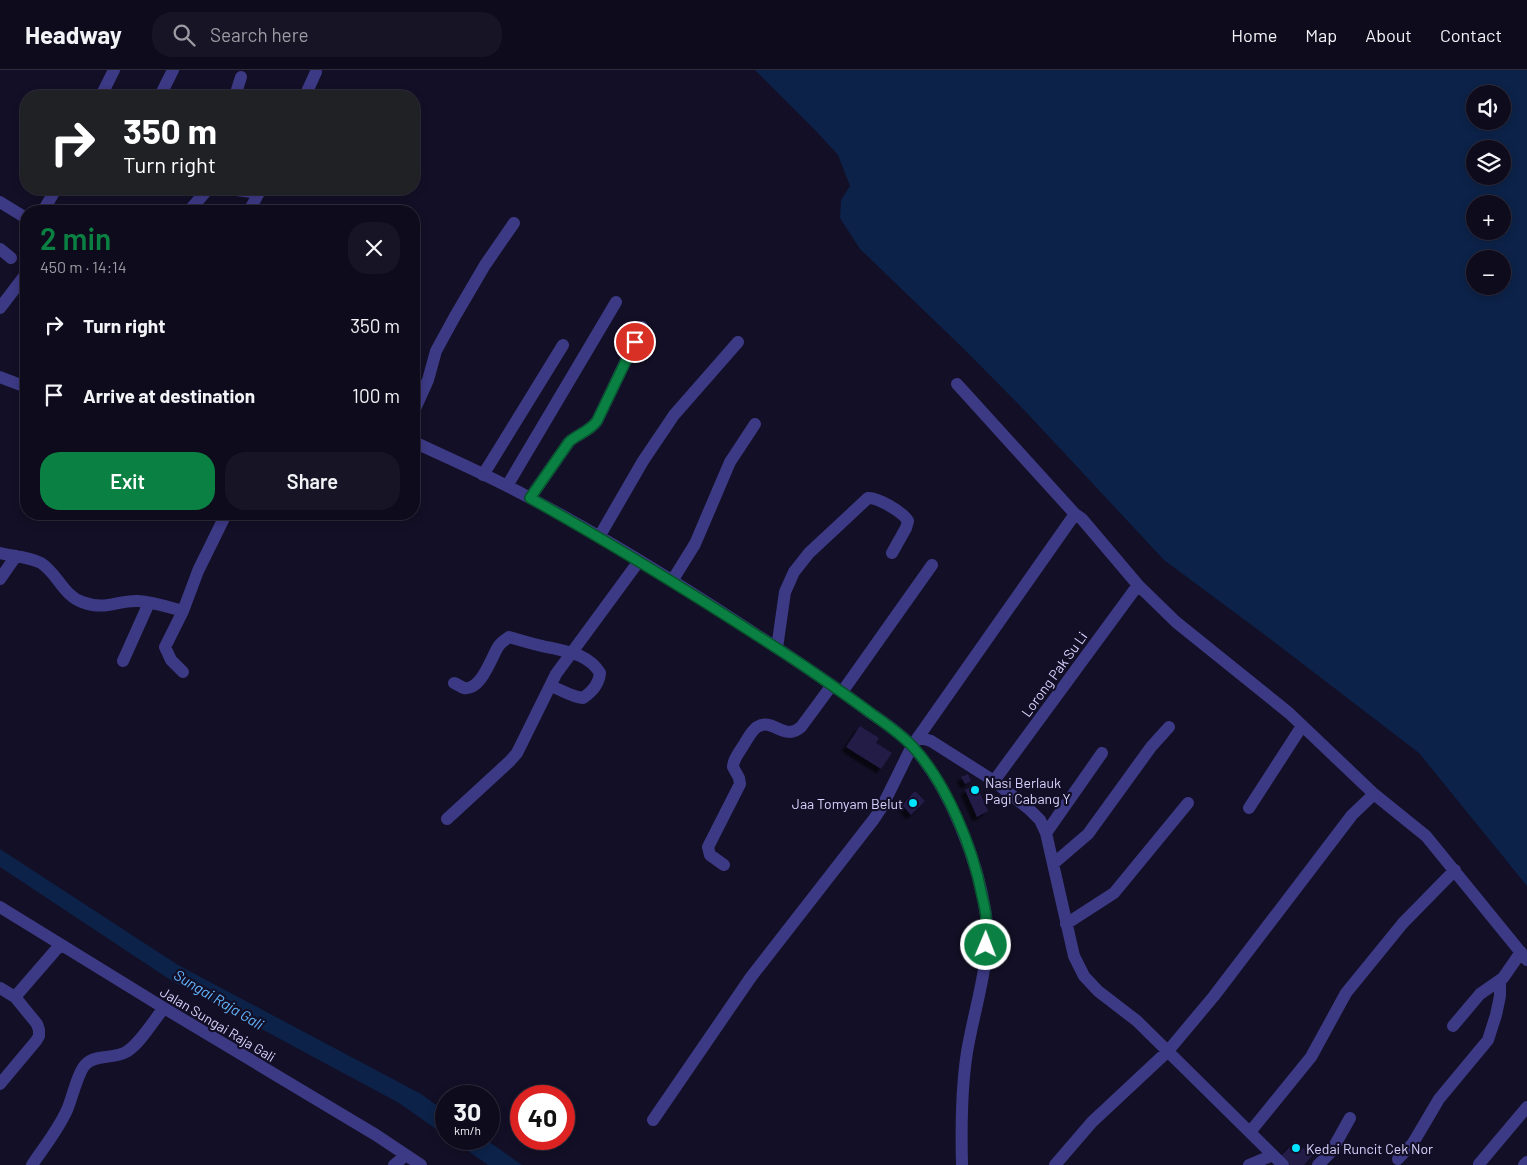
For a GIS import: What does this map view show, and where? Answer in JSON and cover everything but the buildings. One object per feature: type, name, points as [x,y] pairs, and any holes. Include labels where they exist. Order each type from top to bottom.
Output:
[{"type":"street","points":[[104,90],[114,70]]},
{"type":"street","points":[[163,90],[173,70]]},
{"type":"street","points":[[308,90],[316,72]]},
{"type":"street","points":[[237,90],[241,77]]},
{"type":"street","points":[[195,205],[203,195]]},
{"type":"street","points":[[0,202],[20,214]]},
{"type":"street","points":[[420,398],[438,349],[454,318],[485,265],[514,223]]},
{"type":"street","points":[[0,249],[11,258]]},
{"type":"street","points":[[0,308],[20,282]]},
{"type":"street","points":[[507,486],[616,302]]},
{"type":"street","points":[[530,498],[569,442],[589,430],[597,421],[642,327]]},
{"type":"street","points":[[599,537],[643,461],[674,415],[738,342]]},
{"type":"street","points":[[483,475],[563,345]]},
{"type":"street","points":[[0,377],[20,385]]},
{"type":"street","points":[[957,384],[1075,514],[1082,519],[1138,585],[1176,622],[1289,713],[1374,794],[1426,836],[1524,956],[1500,981],[1481,992],[1453,1026]]},
{"type":"street","points":[[672,581],[697,540],[730,462],[755,424]]},
{"type":"street","points":[[420,445],[530,498],[639,561],[777,648],[915,742],[939,784],[962,832],[978,875],[986,918],[986,959],[967,1051],[962,1093],[962,1165]]},
{"type":"street","points":[[777,648],[785,592],[794,572],[809,553],[868,498],[883,502],[903,514],[908,520],[906,528],[892,553]]},
{"type":"street","points":[[653,1120],[751,977],[874,819],[915,742],[1075,514]]},
{"type":"street","points":[[182,672],[171,660],[166,647],[183,611],[198,571],[223,520]]},
{"type":"street","points":[[0,553],[42,564],[66,592],[81,602],[102,607],[137,601],[183,611]]},
{"type":"street","points":[[0,579],[16,556]]},
{"type":"street","points":[[447,819],[510,762],[517,753],[556,674],[639,561]]},
{"type":"street","points":[[724,865],[710,854],[708,847],[740,784],[733,767],[735,758],[754,730],[764,724],[771,725],[785,732],[796,732],[837,688],[932,565]]},
{"type":"street","name":"Lorong Pak Su Li","points":[[994,781],[1138,585]]},
{"type":"street","points":[[123,660],[148,603]]},
{"type":"street","points":[[454,683],[464,688],[470,687],[479,681],[498,646],[509,637],[574,652],[597,668],[600,673],[597,683],[589,694],[583,698],[572,697],[558,688],[550,686]]},
{"type":"street","points":[[1249,808],[1302,726]]},
{"type":"street","points":[[1053,864],[1088,834],[1151,747],[1169,728]]},
{"type":"street","points":[[915,742],[930,741],[994,781],[1040,820],[1046,833],[1074,956],[1084,976],[1098,991],[1137,1021],[1283,1165]]},
{"type":"street","points":[[1046,833],[1102,754]]},
{"type":"street","points":[[1055,1165],[1092,1122],[1168,1051],[1214,996],[1352,815],[1374,794]]},
{"type":"street","points":[[1066,924],[1114,893],[1188,803]]},
{"type":"street","points":[[1250,1132],[1311,1057],[1346,993],[1403,923],[1455,870]]},
{"type":"street","name":"Jalan Sungai Raja Gali","points":[[0,907],[422,1165]]},
{"type":"street","points":[[15,997],[60,945]]},
{"type":"street","points":[[1398,1159],[1413,1143],[1439,1099],[1488,1040],[1500,996],[1500,981]]},
{"type":"street","points":[[0,988],[15,997],[37,1024],[39,1030],[39,1036],[36,1041],[0,1084]]},
{"type":"street","points":[[32,1165],[54,1134],[67,1110],[81,1072],[86,1064],[95,1059],[126,1053],[135,1045],[164,1008]]},
{"type":"street","points":[[1478,1164],[1527,1107]]},
{"type":"street","points":[[1318,1165],[1331,1152],[1350,1118]]},
{"type":"street","points":[[394,1165],[406,1155]]},
{"type":"street","points":[[1249,1165],[1273,1155]]},
{"type":"street","points":[[1524,1165],[1527,1162]]},
{"type":"water","points":[[755,70],[1527,70],[1527,886],[1419,753],[1164,560],[1026,412],[965,350],[860,249],[840,218],[841,200],[850,186],[838,155]]},
{"type":"water","name":"Sungai Raja Gali","points":[[0,849],[178,965],[421,1094],[435,1104],[435,1128],[399,1103],[172,981],[0,867]]},
{"type":"water","points":[[467,1150],[500,1150],[522,1165],[488,1165]]},
{"type":"place","name":"Nasi Berlauk Pagi Cabang Y","points":[[975,790]]},
{"type":"place","name":"Jaa Tomyam Belut","points":[[913,803]]},
{"type":"place","name":"Kedai Runcit Cek Nor","points":[[1296,1148]]},
{"type":"route","points":[[635,342],[597,421],[592,428],[569,442],[530,498],[639,561],[772,645],[885,723],[912,746],[939,784],[966,841],[978,875],[986,918],[986,945]]}]
